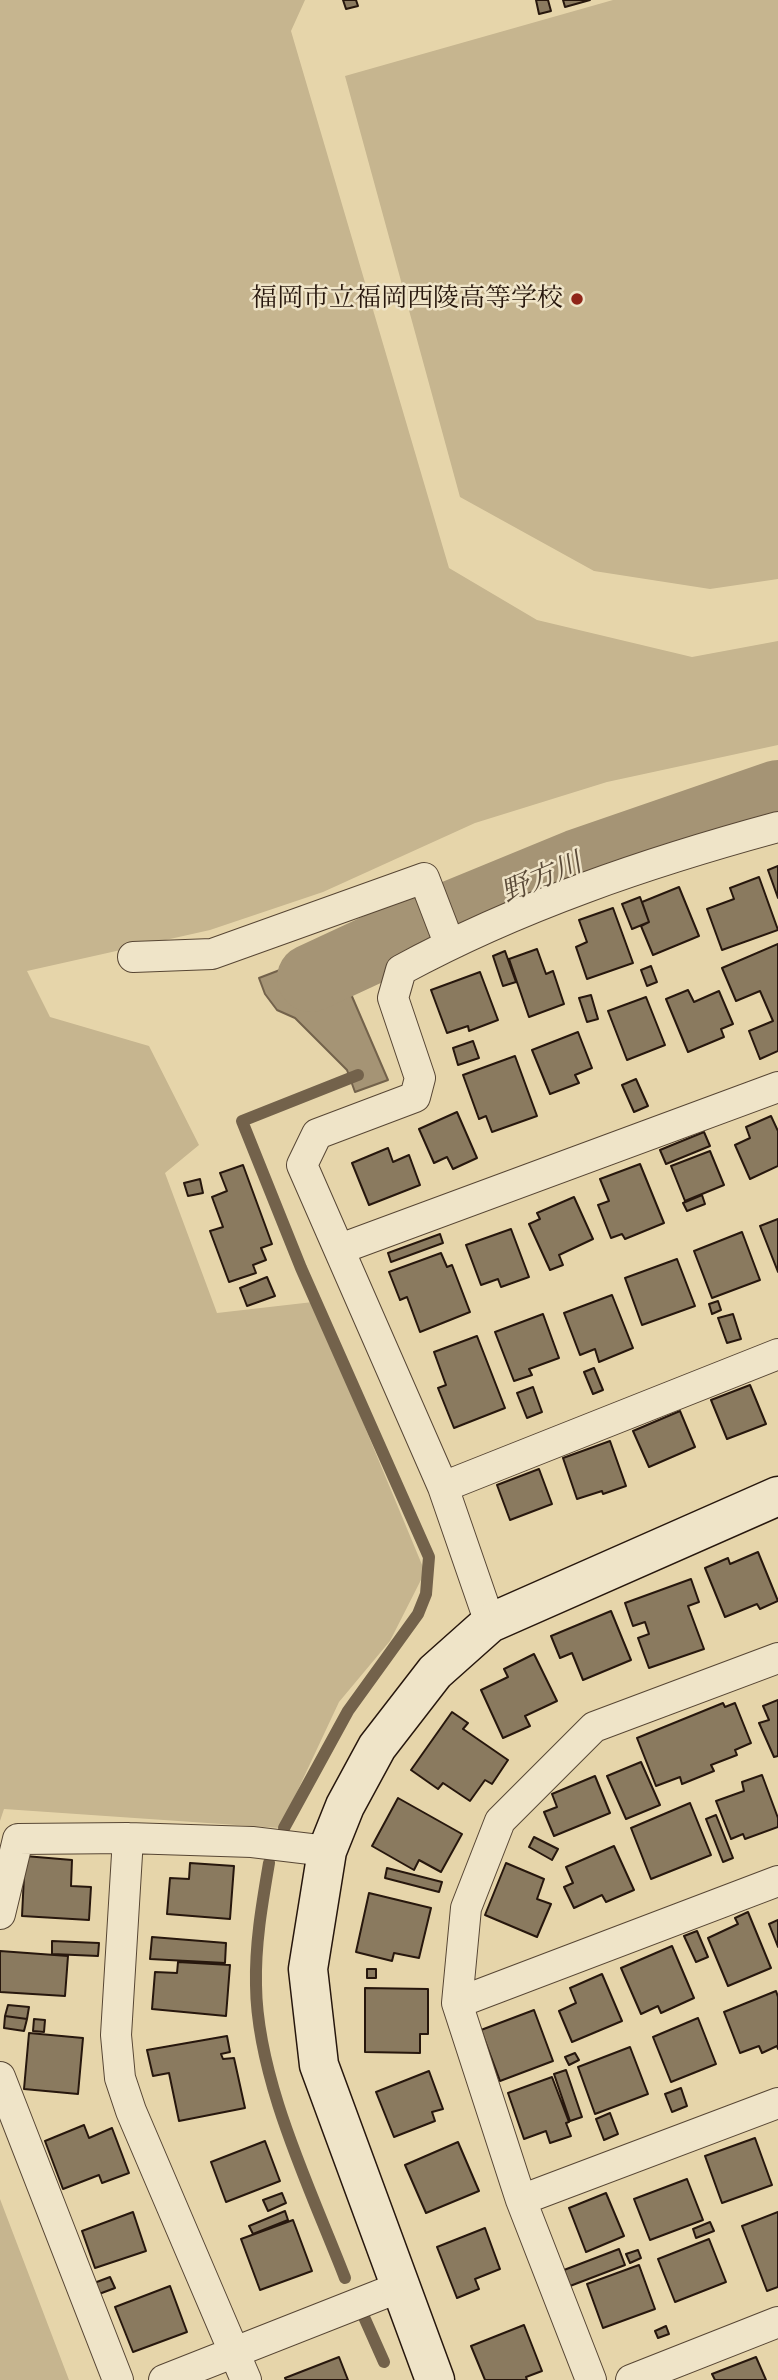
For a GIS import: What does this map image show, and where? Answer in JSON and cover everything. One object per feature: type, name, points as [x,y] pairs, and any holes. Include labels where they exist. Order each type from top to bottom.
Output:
[{"type":"street","points":[[490,1623],[443,1487],[302,1165],[317,1134],[415,1097],[420,1078],[393,998],[401,970],[449,943],[586,887],[705,846],[778,827]]},
{"type":"street","points":[[133,957],[212,954],[424,878],[449,943]]},
{"type":"street","points":[[340,1249],[778,1087]]},
{"type":"street","points":[[443,1487],[778,1354]]},
{"type":"street","points":[[435,2380],[319,2065],[308,1969],[327,1851],[345,1806],[377,1747],[435,1672],[490,1623],[778,1496]]},
{"type":"street","points":[[591,2380],[521,2200],[457,2003],[466,1908],[500,1821],[594,1727],[778,1658]]},
{"type":"street","points":[[0,1914],[18,1839],[128,1838],[252,1842],[327,1851]]},
{"type":"street","points":[[128,1838],[116,2035],[120,2078],[131,2111],[246,2380]]},
{"type":"street","points":[[457,2003],[778,1881]]},
{"type":"street","points":[[0,2077],[118,2380]]},
{"type":"street","points":[[521,2200],[778,2103]]},
{"type":"street","points":[[164,2380],[400,2287]]},
{"type":"street","points":[[631,2380],[778,2322]]},
{"type":"shaded area","points":[[0,0],[305,0],[291,31],[449,568],[537,620],[692,657],[778,641],[778,745],[607,782],[475,823],[323,892],[210,930],[27,971],[50,1017],[149,1046],[199,1145],[165,1173],[217,1313],[313,1302],[425,1572],[390,1641],[339,1702],[280,1828],[4,1809],[0,1821]]},
{"type":"shaded area","name":"福岡市立福岡西陵高等学校","points":[[613,0],[778,0],[778,579],[710,589],[594,571],[460,497],[345,76]]},
{"type":"shaded area","points":[[332,950],[388,1080],[355,1092],[347,1070],[295,1018],[277,1010],[265,994],[259,978]]},
{"type":"shaded area","points":[[0,2199],[69,2380],[0,2380]]},
{"type":"building","points":[[343,0],[356,0],[358,6],[346,9]]},
{"type":"building","points":[[536,0],[548,0],[551,11],[539,14]]},
{"type":"building","points":[[563,0],[590,0],[565,7]]},
{"type":"building","points":[[778,866],[778,898],[768,870]]},
{"type":"building","points":[[759,877],[778,930],[722,950],[707,909],[734,899],[730,888]]},
{"type":"building","points":[[679,887],[699,936],[653,955],[641,926],[649,922],[642,902]]},
{"type":"building","points":[[640,897],[649,922],[632,929],[622,904]]},
{"type":"building","points":[[613,908],[633,963],[587,979],[576,947],[587,942],[579,920]]},
{"type":"building","points":[[778,944],[778,1051],[760,1059],[749,1031],[773,1021],[760,991],[736,1001],[722,968]]},
{"type":"building","points":[[537,949],[546,974],[553,971],[564,1004],[529,1017],[509,959]]},
{"type":"building","points":[[505,951],[516,982],[503,986],[493,956]]},
{"type":"building","points":[[651,966],[657,982],[647,986],[641,970]]},
{"type":"building","points":[[480,972],[498,1020],[469,1031],[468,1026],[447,1033],[431,990]]},
{"type":"building","points":[[688,990],[694,1002],[719,991],[733,1024],[721,1029],[724,1037],[688,1052],[666,999]]},
{"type":"building","points":[[591,995],[598,1019],[587,1022],[579,998]]},
{"type":"building","points":[[646,997],[665,1045],[627,1060],[608,1011]]},
{"type":"building","points":[[578,1032],[592,1068],[575,1075],[579,1083],[550,1094],[532,1050]]},
{"type":"building","points":[[473,1041],[479,1058],[458,1065],[453,1048]]},
{"type":"building","points":[[515,1056],[537,1116],[492,1132],[486,1116],[479,1119],[463,1075]]},
{"type":"building","points":[[636,1079],[648,1106],[634,1112],[622,1085]]},
{"type":"building","points":[[457,1112],[477,1158],[453,1169],[447,1157],[434,1163],[419,1129]]},
{"type":"building","points":[[771,1116],[778,1131],[778,1166],[750,1179],[735,1145],[750,1138],[746,1127]]},
{"type":"building","points":[[704,1132],[710,1146],[666,1164],[660,1150]]},
{"type":"building","points":[[388,1148],[393,1162],[409,1155],[420,1185],[369,1205],[352,1163]]},
{"type":"building","points":[[710,1151],[724,1185],[685,1201],[671,1166]]},
{"type":"building","points":[[640,1164],[664,1223],[625,1239],[622,1234],[611,1238],[598,1205],[609,1201],[600,1179]]},
{"type":"building","points":[[243,1165],[272,1244],[261,1248],[266,1260],[253,1265],[256,1273],[229,1282],[210,1231],[223,1227],[212,1197],[227,1191],[220,1173]]},
{"type":"building","points":[[200,1179],[203,1193],[188,1196],[184,1183]]},
{"type":"building","points":[[702,1195],[705,1204],[687,1211],[683,1203]]},
{"type":"building","points":[[574,1197],[593,1239],[559,1255],[563,1265],[550,1270],[529,1224],[540,1219],[537,1213]]},
{"type":"building","points":[[778,1219],[778,1272],[760,1226]]},
{"type":"building","points":[[511,1229],[529,1277],[501,1287],[498,1279],[481,1285],[466,1245]]},
{"type":"building","points":[[742,1232],[760,1280],[712,1298],[694,1251]]},
{"type":"building","points":[[440,1234],[443,1243],[391,1262],[388,1253]]},
{"type":"building","points":[[441,1253],[447,1267],[452,1265],[470,1312],[420,1332],[407,1297],[400,1300],[389,1272]]},
{"type":"building","points":[[677,1259],[695,1306],[642,1325],[625,1278]]},
{"type":"building","points":[[267,1277],[275,1296],[247,1306],[240,1288]]},
{"type":"building","points":[[612,1295],[633,1348],[599,1362],[595,1349],[580,1355],[564,1313]]},
{"type":"building","points":[[718,1301],[721,1310],[712,1314],[709,1304]]},
{"type":"building","points":[[543,1314],[559,1358],[529,1369],[532,1375],[514,1381],[495,1332]]},
{"type":"building","points":[[733,1314],[741,1339],[727,1343],[718,1318]]},
{"type":"building","points":[[477,1336],[505,1408],[454,1428],[438,1388],[446,1385],[434,1352]]},
{"type":"building","points":[[594,1368],[603,1390],[593,1394],[584,1372]]},
{"type":"building","points":[[750,1385],[766,1424],[727,1439],[711,1400]]},
{"type":"building","points":[[533,1387],[542,1412],[527,1418],[517,1393]]},
{"type":"building","points":[[680,1411],[695,1447],[649,1467],[633,1431]]},
{"type":"building","points":[[610,1441],[626,1486],[577,1499],[563,1458]]},
{"type":"building","points":[[539,1469],[552,1504],[510,1520],[497,1485]]},
{"type":"building","points":[[758,1552],[778,1601],[760,1609],[757,1604],[725,1617],[705,1568],[728,1558],[730,1564]]},
{"type":"building","points":[[691,1579],[699,1602],[688,1606],[704,1649],[649,1668],[638,1638],[649,1634],[645,1622],[633,1626],[625,1603]]},
{"type":"building","points":[[611,1611],[631,1660],[583,1680],[572,1653],[560,1658],[551,1636]]},
{"type":"building","points":[[534,1654],[557,1701],[525,1716],[530,1726],[503,1738],[481,1690],[508,1677],[504,1669]]},
{"type":"building","points":[[778,1700],[778,1756],[774,1757],[759,1723],[769,1720],[763,1706]]},
{"type":"building","points":[[723,1703],[725,1707],[735,1703],[751,1743],[735,1750],[737,1755],[711,1765],[714,1771],[682,1784],[680,1777],[656,1786],[637,1738]]},
{"type":"building","points":[[452,1712],[468,1723],[463,1729],[508,1760],[492,1784],[485,1780],[470,1801],[443,1783],[438,1789],[411,1770]]},
{"type":"building","points":[[641,1762],[660,1805],[626,1819],[607,1776]]},
{"type":"building","points":[[762,1775],[778,1818],[778,1827],[745,1839],[743,1834],[731,1839],[716,1801],[744,1791],[742,1782]]},
{"type":"building","points":[[595,1776],[610,1813],[554,1836],[544,1812],[557,1807],[552,1794]]},
{"type":"building","points":[[398,1798],[462,1834],[441,1872],[419,1860],[414,1870],[372,1846]]},
{"type":"building","points":[[690,1803],[711,1855],[651,1879],[631,1828]]},
{"type":"building","points":[[716,1815],[733,1858],[723,1862],[706,1819]]},
{"type":"building","points":[[534,1837],[558,1849],[552,1860],[529,1847]]},
{"type":"building","points":[[614,1846],[634,1890],[606,1902],[602,1895],[574,1908],[564,1887],[573,1883],[566,1867]]},
{"type":"building","points":[[25,1856],[72,1860],[71,1886],[91,1887],[89,1920],[22,1916]]},
{"type":"building","points":[[190,1863],[234,1866],[230,1919],[167,1914],[170,1878],[189,1879]]},
{"type":"building","points":[[506,1863],[544,1879],[537,1899],[551,1904],[537,1937],[485,1915]]},
{"type":"building","points":[[387,1868],[442,1882],[439,1892],[385,1878]]},
{"type":"building","points":[[369,1893],[431,1908],[419,1958],[394,1953],[392,1961],[356,1952]]},
{"type":"building","points":[[748,1912],[771,1968],[728,1986],[708,1938],[738,1924],[735,1918]]},
{"type":"building","points":[[778,1920],[778,1947],[769,1924]]},
{"type":"building","points":[[697,1931],[708,1957],[696,1962],[684,1936]]},
{"type":"building","points":[[152,1937],[226,1943],[225,1963],[150,1959]]},
{"type":"building","points":[[52,1941],[99,1943],[98,1956],[52,1954]]},
{"type":"building","points":[[672,1946],[694,1998],[661,2013],[658,2006],[641,2014],[621,1968]]},
{"type":"building","points":[[0,1951],[68,1956],[65,1996],[0,1992]]},
{"type":"building","points":[[178,1962],[230,1965],[226,2016],[152,2009],[155,1972],[177,1973]]},
{"type":"building","points":[[367,1969],[376,1969],[376,1978],[367,1978]]},
{"type":"building","points":[[602,1974],[622,2021],[572,2042],[559,2011],[576,2003],[570,1988]]},
{"type":"building","points":[[365,1988],[428,1989],[428,2034],[420,2034],[420,2053],[365,2052]]},
{"type":"building","points":[[776,1991],[778,2049],[777,2046],[762,2053],[759,2046],[740,2053],[724,2012]]},
{"type":"building","points":[[8,2005],[29,2007],[27,2019],[5,2016]]},
{"type":"building","points":[[534,2010],[553,2061],[500,2081],[481,2030]]},
{"type":"building","points":[[5,2016],[27,2019],[24,2031],[4,2028]]},
{"type":"building","points":[[698,2018],[716,2064],[671,2082],[653,2037]]},
{"type":"building","points":[[34,2019],[45,2020],[44,2032],[33,2031]]},
{"type":"building","points":[[29,2033],[83,2038],[78,2094],[24,2089]]},
{"type":"building","points":[[227,2036],[230,2052],[221,2054],[223,2059],[234,2058],[245,2108],[179,2121],[169,2073],[153,2076],[147,2050]]},
{"type":"building","points":[[630,2047],[648,2094],[595,2114],[578,2067]]},
{"type":"building","points":[[575,2053],[579,2060],[569,2065],[565,2057]]},
{"type":"building","points":[[566,2070],[582,2117],[570,2121],[554,2074]]},
{"type":"building","points":[[429,2071],[443,2109],[432,2112],[435,2121],[394,2137],[376,2092]]},
{"type":"building","points":[[552,2077],[569,2122],[566,2123],[571,2136],[550,2143],[546,2131],[524,2139],[508,2093]]},
{"type":"building","points":[[681,2088],[687,2106],[672,2112],[665,2094]]},
{"type":"building","points":[[610,2113],[618,2134],[604,2140],[596,2119]]},
{"type":"building","points":[[84,2125],[89,2138],[112,2128],[129,2173],[102,2183],[99,2175],[63,2189],[45,2141]]},
{"type":"building","points":[[755,2138],[772,2185],[722,2203],[705,2156]]},
{"type":"building","points":[[265,2141],[280,2181],[226,2202],[211,2162]]},
{"type":"building","points":[[458,2142],[479,2191],[426,2213],[405,2165]]},
{"type":"building","points":[[687,2179],[703,2220],[650,2240],[634,2199]]},
{"type":"building","points":[[282,2193],[286,2203],[268,2211],[263,2200]]},
{"type":"building","points":[[606,2193],[624,2236],[586,2252],[569,2208]]},
{"type":"building","points":[[285,2211],[288,2220],[253,2234],[249,2226]]},
{"type":"building","points":[[133,2212],[146,2251],[95,2268],[82,2231]]},
{"type":"building","points":[[778,2212],[778,2287],[767,2291],[742,2226]]},
{"type":"building","points":[[293,2220],[312,2271],[260,2290],[241,2239]]},
{"type":"building","points":[[710,2222],[714,2231],[696,2238],[693,2229]]},
{"type":"building","points":[[485,2228],[500,2269],[475,2279],[479,2289],[457,2298],[437,2247]]},
{"type":"building","points":[[709,2239],[726,2282],[675,2302],[658,2259]]},
{"type":"building","points":[[619,2249],[625,2265],[570,2286],[564,2270]]},
{"type":"building","points":[[638,2250],[641,2258],[630,2263],[626,2254]]},
{"type":"building","points":[[639,2265],[655,2309],[603,2328],[587,2284]]},
{"type":"building","points":[[110,2277],[115,2288],[99,2294],[94,2283]]},
{"type":"building","points":[[170,2286],[187,2332],[133,2352],[115,2307]]},
{"type":"building","points":[[524,2325],[542,2371],[526,2377],[527,2380],[485,2380],[471,2346]]},
{"type":"building","points":[[666,2326],[669,2334],[658,2338],[655,2331]]},
{"type":"building","points":[[339,2357],[348,2380],[285,2378]]},
{"type":"building","points":[[756,2357],[766,2380],[715,2380],[712,2374]]},
{"type":"waterway","name":"野方川","points":[[311,978],[410,932],[578,863],[778,794]]},
{"type":"waterway","points":[[284,1828],[348,1711],[418,1614],[426,1594],[429,1557],[301,1268],[242,1121],[358,1075]]},
{"type":"waterway","points":[[269,1863],[257,1954],[259,2021],[266,2058],[288,2134],[345,2278]]},
{"type":"waterway","points":[[364,2317],[384,2362]]},
{"type":"place","name":"福岡市立福岡西陵高等学校","points":[[577,299]]}]
